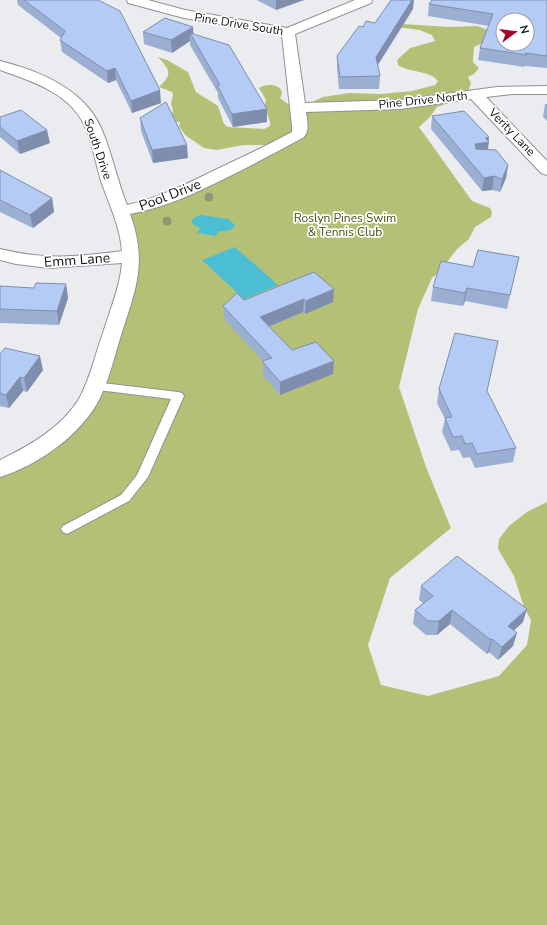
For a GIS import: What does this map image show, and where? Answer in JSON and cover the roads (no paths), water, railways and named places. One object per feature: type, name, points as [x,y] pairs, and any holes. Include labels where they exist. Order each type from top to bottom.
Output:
[{"type":"street","name":"Pine Drive South","points":[[132,0],[184,14],[288,32],[366,0]]},
{"type":"street","name":"Pool Drive","points":[[0,469],[30,455],[61,434],[76,419],[88,400],[128,283],[131,255],[129,237],[120,211],[150,205],[173,197],[272,149],[296,136],[301,130],[288,32]]},
{"type":"street","name":"South Drive","points":[[0,65],[40,80],[58,89],[79,105],[85,112],[95,133],[120,211]]},
{"type":"street","name":"Pine Drive North","points":[[298,108],[402,104],[519,89],[547,90]]},
{"type":"street","name":"Verity Lane","points":[[476,94],[547,170]]},
{"type":"street","name":"Emm Lane","points":[[0,254],[32,262],[49,263],[131,255]]},
{"type":"lane","points":[[67,529],[125,498],[142,477],[178,396],[94,386]]},
{"type":"water","points":[[201,215],[228,219],[235,225],[228,231],[219,231],[216,236],[197,233],[200,228],[194,225],[191,221],[195,217]]},
{"type":"water","points":[[235,247],[278,285],[244,299],[202,260]]},
{"type":"park label","name":"Roslyn Pines Swim & Tennis Club","points":[[345,225]]}]
